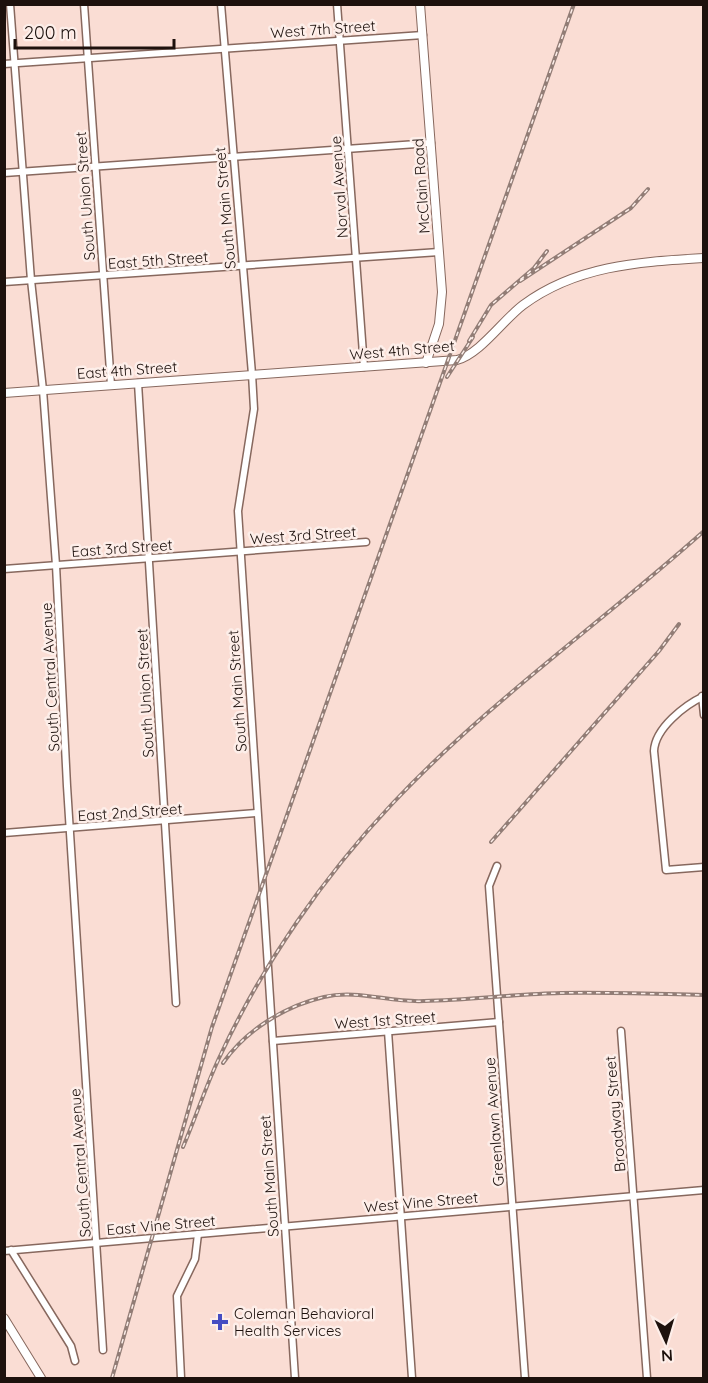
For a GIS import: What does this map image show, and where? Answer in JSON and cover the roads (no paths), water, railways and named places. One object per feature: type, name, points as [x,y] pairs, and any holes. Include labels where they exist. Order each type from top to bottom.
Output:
[{"type":"street","name":"South Central Avenue","points":[[10,4],[56,565],[70,828],[104,1350]]},
{"type":"street","name":"South Union Street","points":[[84,4],[111,385]]},
{"type":"street","name":"South Main Street","points":[[221,4],[254,409],[238,493],[240,551],[295,1378]]},
{"type":"street","name":"Norval Avenue","points":[[337,4],[364,367]]},
{"type":"street","name":"McClain Road","points":[[420,4],[439,252],[440,315],[426,363]]},
{"type":"street","name":"West 7th Street","points":[[4,64],[339,39],[423,35]]},
{"type":"street","points":[[4,173],[431,143]]},
{"type":"street","name":"East 5th Street","points":[[4,282],[439,252]]},
{"type":"street","name":"West 4th Street","points":[[252,374],[426,363],[465,358],[518,308],[537,295],[576,276],[615,266],[704,258]]},
{"type":"street","name":"East 4th Street","points":[[4,393],[252,374]]},
{"type":"street","name":"South Union Street","points":[[138,383],[176,1003]]},
{"type":"street","name":"West 3rd Street","points":[[240,551],[366,542]]},
{"type":"street","name":"East 3rd Street","points":[[4,569],[240,551]]},
{"type":"street","points":[[703,696],[704,715]]},
{"type":"street","points":[[703,696],[675,717],[661,733],[654,747],[666,870],[704,867]]},
{"type":"street","name":"East 2nd Street","points":[[4,833],[257,813]]},
{"type":"street","name":"Greenlawn Avenue","points":[[497,866],[489,886],[525,1378]]},
{"type":"street","name":"West 1st Street","points":[[273,1041],[500,1022]]},
{"type":"street","points":[[388,1031],[412,1378]]},
{"type":"street","name":"Broadway Street","points":[[621,1031],[647,1378]]},
{"type":"street","name":"West Vine Street","points":[[284,1227],[704,1190]]},
{"type":"street","name":"East Vine Street","points":[[8,1250],[284,1227]]},
{"type":"street","points":[[181,1378],[177,1296],[195,1259],[198,1234]]},
{"type":"street","points":[[8,1250],[71,1347],[75,1361]]},
{"type":"street","points":[[4,1318],[41,1378]]},
{"type":"railway","points":[[112,1378],[212,1027],[574,4]]},
{"type":"railway","points":[[520,281],[631,208],[648,189]]},
{"type":"railway","points":[[469,341],[491,305],[534,268],[547,251]]},
{"type":"railway","points":[[447,377],[473,337]]},
{"type":"railway","points":[[183,1147],[216,1066],[256,987],[297,922],[342,861],[392,804],[466,732],[704,531]]},
{"type":"railway","points":[[491,842],[659,651],[679,624]]},
{"type":"railway","points":[[223,1063],[243,1040],[281,1013],[309,1001],[337,995],[362,995],[411,1001],[561,993],[704,995]]},
{"type":"place","name":"Coleman Behavioral Health Services","points":[[220,1322]]}]
